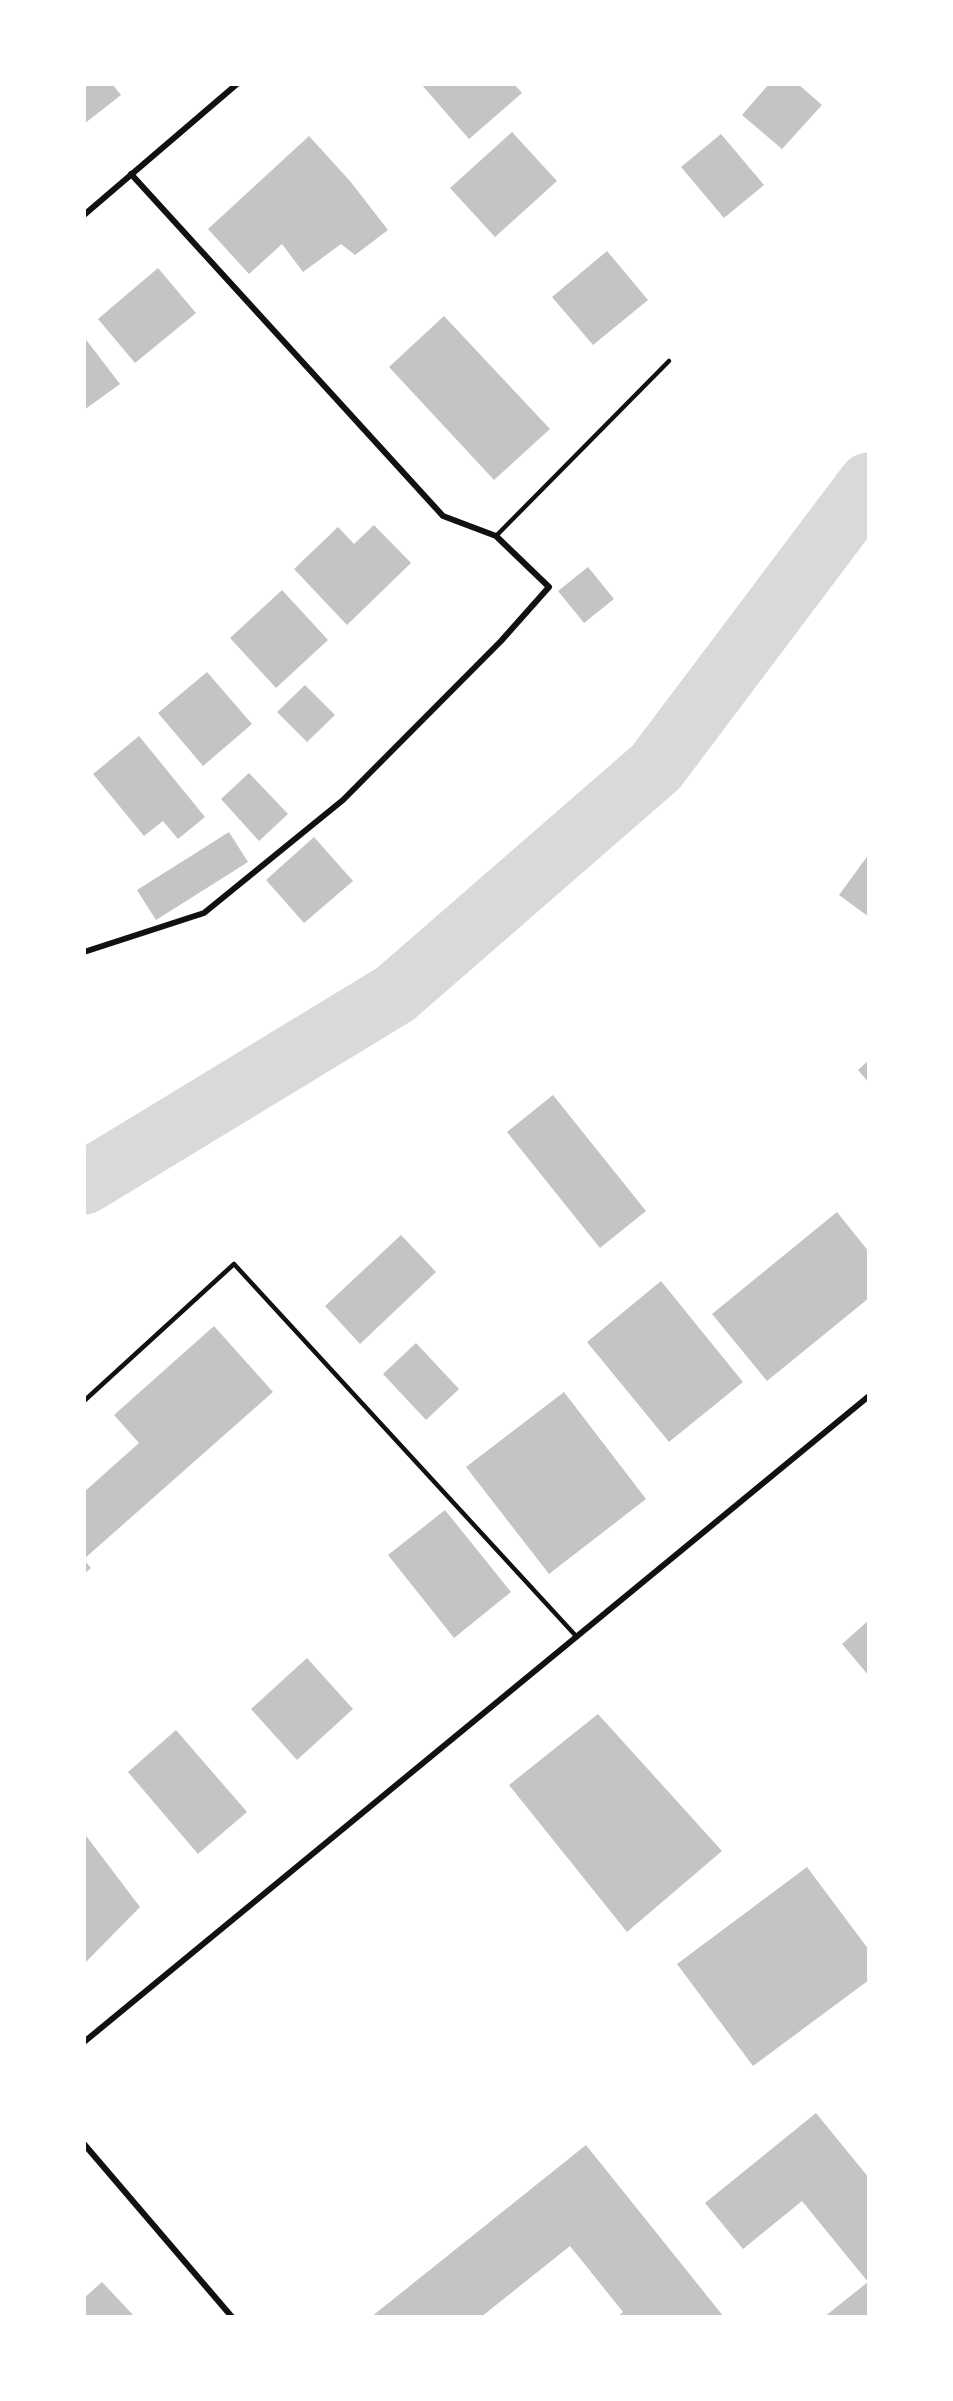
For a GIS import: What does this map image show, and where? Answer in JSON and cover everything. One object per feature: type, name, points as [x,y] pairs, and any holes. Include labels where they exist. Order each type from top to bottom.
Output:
[{"type":"street","points":[[84,214],[237,84]]},
{"type":"street","points":[[84,952],[204,914],[343,800],[501,640],[549,587],[496,536],[443,516],[131,174]]},
{"type":"street","points":[[84,2042],[869,1396]]},
{"type":"street","points":[[84,2144],[232,2317]]},
{"type":"lane","points":[[496,536],[669,361]]},
{"type":"lane","points":[[84,1401],[234,1264],[576,1636]]},
{"type":"building","points":[[84,84],[112,84],[121,95],[84,124]]},
{"type":"building","points":[[421,84],[514,84],[522,93],[469,139]]},
{"type":"building","points":[[769,84],[798,84],[822,105],[782,149],[742,115]]},
{"type":"building","points":[[512,132],[557,181],[495,237],[450,188]]},
{"type":"building","points":[[721,134],[764,185],[724,218],[681,167]]},
{"type":"building","points":[[309,136],[350,181],[388,230],[355,255],[341,244],[303,272],[282,244],[249,274],[208,229]]},
{"type":"building","points":[[607,251],[648,300],[593,345],[552,297]]},
{"type":"building","points":[[158,268],[196,313],[135,363],[98,319]]},
{"type":"building","points":[[444,316],[550,429],[494,480],[389,367]]},
{"type":"building","points":[[84,337],[120,384],[84,410]]},
{"type":"building","points":[[374,525],[411,563],[347,625],[294,569],[338,527],[354,544]]},
{"type":"building","points":[[588,567],[614,599],[584,623],[558,591]]},
{"type":"building","points":[[282,590],[328,640],[276,688],[230,638]]},
{"type":"building","points":[[207,672],[252,724],[203,766],[158,713]]},
{"type":"building","points":[[305,685],[335,715],[307,742],[277,712]]},
{"type":"building","points":[[139,736],[205,817],[178,839],[163,821],[144,836],[93,774]]},
{"type":"building","points":[[249,773],[288,814],[259,841],[221,799]]},
{"type":"building","points":[[229,832],[248,862],[156,920],[137,890]]},
{"type":"building","points":[[314,837],[353,881],[304,923],[266,880]]},
{"type":"building","points":[[869,854],[869,917],[839,895]]},
{"type":"building","points":[[869,1060],[869,1083],[858,1070]]},
{"type":"building","points":[[553,1095],[646,1211],[600,1248],[507,1132]]},
{"type":"building","points":[[837,1212],[869,1252],[869,1298],[767,1381],[712,1314]]},
{"type":"building","points":[[401,1235],[436,1272],[360,1344],[325,1306]]},
{"type":"building","points":[[661,1281],[743,1382],[669,1442],[587,1342]]},
{"type":"building","points":[[214,1326],[273,1392],[84,1559],[84,1492],[139,1443],[114,1415]]},
{"type":"building","points":[[416,1343],[459,1389],[426,1420],[383,1374]]},
{"type":"building","points":[[564,1392],[646,1499],[549,1574],[466,1467]]},
{"type":"building","points":[[445,1510],[511,1592],[454,1638],[388,1555]]},
{"type":"building","points":[[84,1560],[91,1568],[84,1574]]},
{"type":"building","points":[[869,1620],[869,1676],[842,1644]]},
{"type":"building","points":[[307,1658],[353,1709],[297,1760],[251,1709]]},
{"type":"building","points":[[598,1714],[722,1851],[627,1932],[509,1785]]},
{"type":"building","points":[[176,1730],[247,1812],[198,1854],[128,1772]]},
{"type":"building","points":[[84,1833],[140,1907],[84,1964]]},
{"type":"building","points":[[807,1867],[869,1950],[869,1980],[753,2066],[677,1964]]},
{"type":"building","points":[[816,2113],[869,2178],[869,2317],[824,2317],[868,2282],[802,2201],[743,2249],[705,2203]]},
{"type":"building","points":[[586,2145],[724,2317],[617,2317],[623,2312],[570,2246],[481,2317],[371,2317]]},
{"type":"building","points":[[102,2282],[135,2317],[84,2317],[84,2298]]},
{"type":"waterway","points":[[84,1183],[395,994],[656,767],[869,484]]}]
